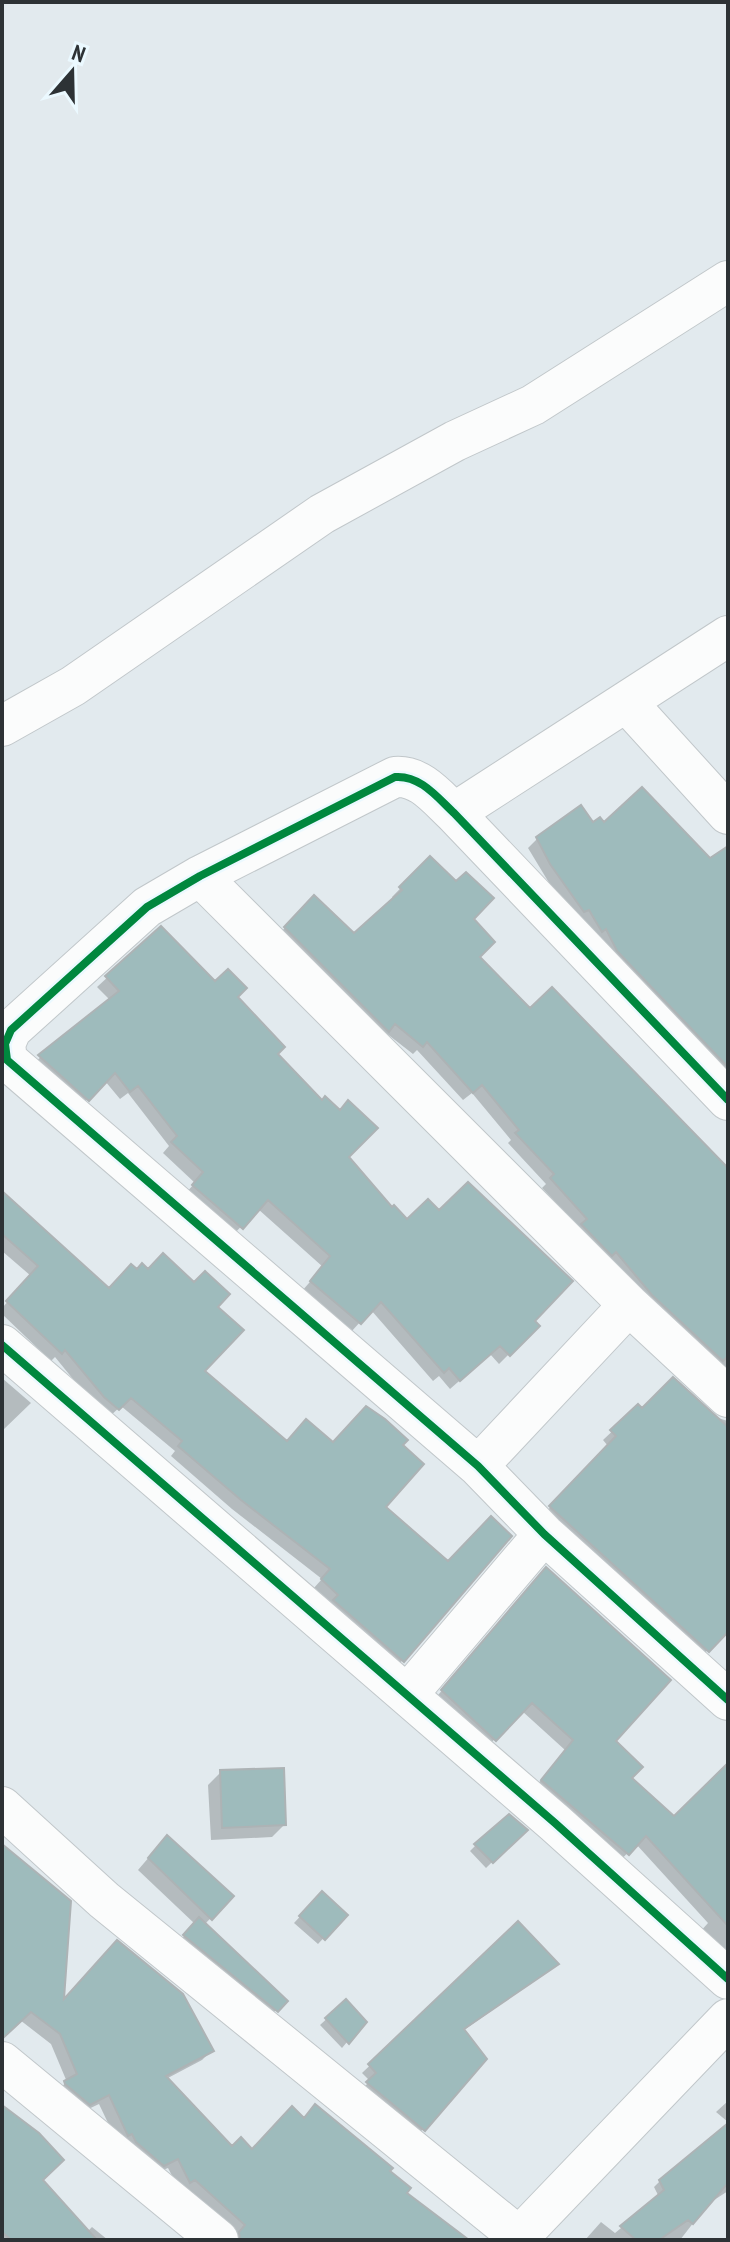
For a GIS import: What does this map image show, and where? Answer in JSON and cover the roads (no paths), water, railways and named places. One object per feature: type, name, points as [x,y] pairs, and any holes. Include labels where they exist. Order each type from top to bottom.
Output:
[{"type":"street","points":[[2,726],[73,686],[322,514],[455,441],[533,405],[728,281]]},
{"type":"street","points":[[454,813],[628,704],[728,636]]},
{"type":"street","points":[[628,704],[728,814]]},
{"type":"street","points":[[724,1688],[544,1534],[478,1466],[7,1060],[5,1044],[11,1030],[147,907],[200,876],[395,777],[420,782],[454,813],[728,1100]]},
{"type":"street","points":[[200,876],[629,1305],[728,1397]]},
{"type":"street","points":[[478,1466],[629,1305]]},
{"type":"street","points":[[2,1345],[407,1695],[728,1979]]},
{"type":"street","points":[[407,1695],[544,1534]]},
{"type":"street","points":[[2,1807],[104,1900],[521,2238],[728,2019]]},
{"type":"street","points":[[2,2062],[218,2240]]}]
